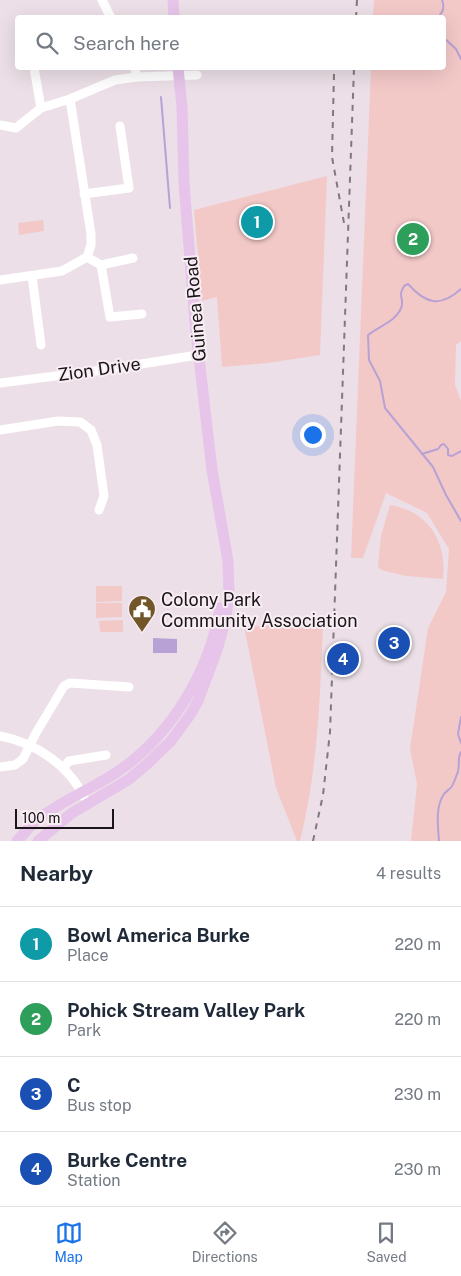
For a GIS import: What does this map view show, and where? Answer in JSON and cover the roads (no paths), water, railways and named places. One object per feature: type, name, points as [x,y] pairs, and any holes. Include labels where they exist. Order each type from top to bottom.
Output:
[{"type":"main road","points":[[173,0],[174,15]]},
{"type":"main road","name":"Guinea Road","points":[[84,798],[128,780],[171,741],[198,701],[218,647],[226,617],[226,593],[222,561],[224,549],[198,355],[184,183],[184,134],[178,71]]},
{"type":"main road","points":[[17,841],[37,820],[65,802],[84,798]]},
{"type":"main road","points":[[38,841],[66,818],[84,798]]},
{"type":"street","points":[[102,0],[110,15]]},
{"type":"street","points":[[34,70],[40,108]]},
{"type":"street","points":[[135,70],[137,77]]},
{"type":"street","points":[[0,125],[16,128],[40,108],[70,99],[115,80],[178,71],[197,74]]},
{"type":"street","points":[[0,280],[62,271],[87,257],[91,245],[91,234],[70,99]]},
{"type":"street","points":[[84,194],[129,188],[120,126]]},
{"type":"street","points":[[87,257],[101,265],[133,258]]},
{"type":"street","points":[[101,265],[110,317],[142,314]]},
{"type":"street","points":[[32,276],[41,345]]},
{"type":"street","name":"Zion Drive","points":[[0,383],[103,370],[198,355]]},
{"type":"street","points":[[0,430],[58,421],[80,422],[91,430],[97,445],[104,496],[100,510]]},
{"type":"street","points":[[0,767],[15,765],[23,759],[29,745],[64,686],[70,683],[129,688]]},
{"type":"street","points":[[0,736],[29,745],[52,758],[75,781],[84,798]]},
{"type":"street","points":[[63,768],[69,761],[106,755]]},
{"type":"waterway","points":[[440,15],[443,9],[442,0]]},
{"type":"waterway","points":[[446,40],[456,49],[461,59]]},
{"type":"waterway","points":[[161,97],[170,208]]},
{"type":"waterway","points":[[461,289],[446,299],[433,301],[421,296],[408,284],[402,290],[402,305],[397,315],[368,335],[369,360],[380,381],[385,408],[433,467],[461,521]]},
{"type":"waterway","points":[[422,454],[438,449],[444,444],[448,449],[448,455],[452,456],[461,451]]},
{"type":"waterway","points":[[461,717],[458,734],[461,743]]},
{"type":"waterway","points":[[439,841],[439,805],[444,794],[451,787],[459,769],[461,752]]},
{"type":"railway","points":[[356,15],[357,0]]},
{"type":"railway","points":[[313,841],[323,795],[330,732],[354,70]]},
{"type":"railway","points":[[334,74],[332,157],[344,223]]},
{"type":"place","name":"Bowl America Burke","points":[[257,222]]},
{"type":"place","name":"Pohick Stream Valley Park","points":[[413,239]]},
{"type":"place","name":"Colony Park Community Association","points":[[142,633]]},
{"type":"place","name":"C","points":[[394,643]]},
{"type":"place","name":"Burke Centre","points":[[343,659]]}]
